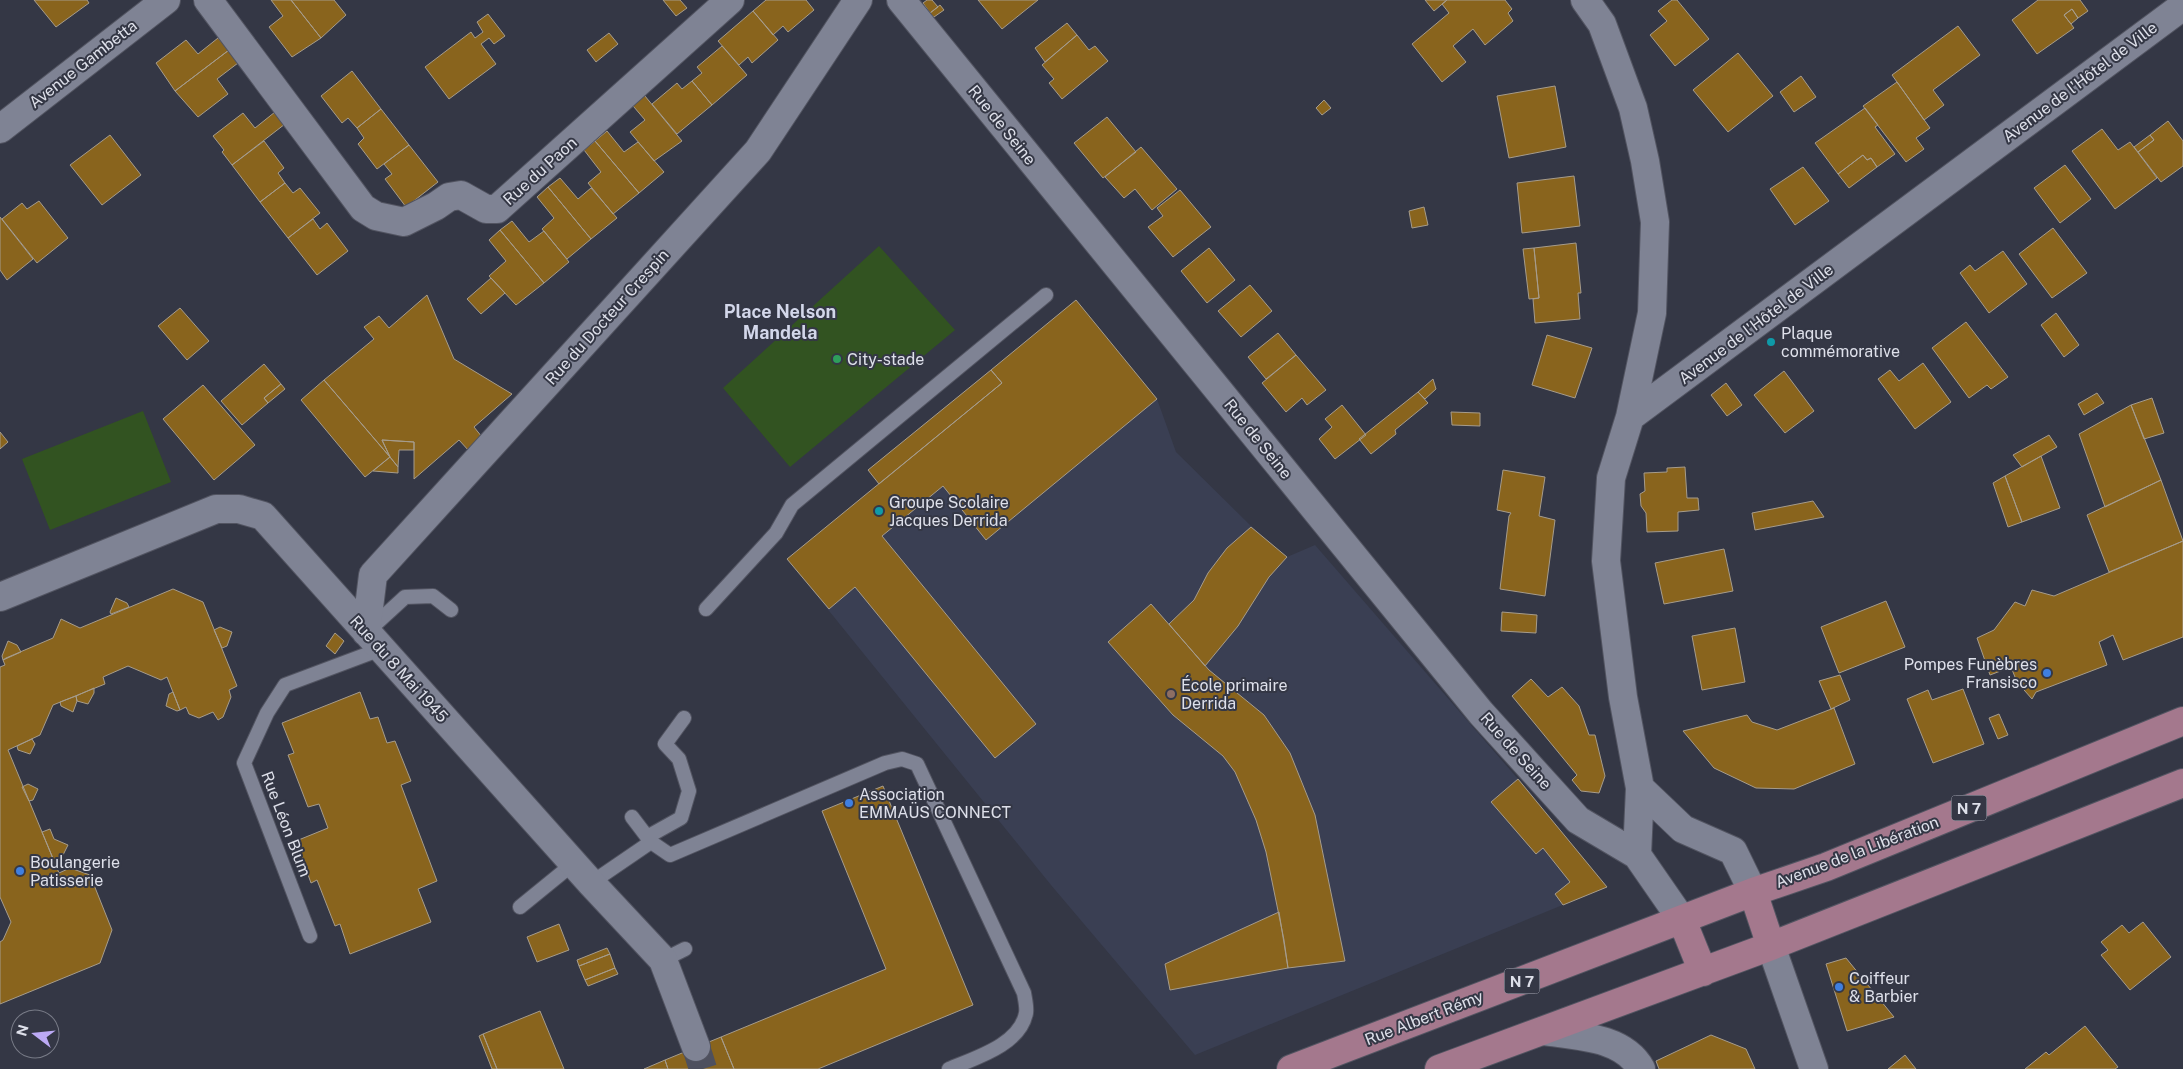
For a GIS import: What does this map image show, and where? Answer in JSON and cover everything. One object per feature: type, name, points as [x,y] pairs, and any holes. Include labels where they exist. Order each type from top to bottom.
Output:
[{"type":"main road","name":"Avenue de la Libération","points":[[1754,892],[1826,867],[2183,720]]},
{"type":"main road","points":[[1439,1069],[1771,946],[2183,783]]},
{"type":"main road","name":"Rue Albert Rémy","points":[[1291,1069],[1754,892]]},
{"type":"main road","points":[[1754,892],[1771,946]]},
{"type":"main road","points":[[1682,920],[1703,972]]},
{"type":"street","name":"Avenue Gambetta","points":[[0,129],[166,0]]},
{"type":"street","name":"Rue du Paon","points":[[208,0],[363,208],[376,216],[404,222],[436,206],[449,197],[461,195],[486,210],[497,209],[730,0]]},
{"type":"street","name":"Rue du Docteur Crespin","points":[[374,640],[373,575],[758,151],[858,0]]},
{"type":"street","name":"Rue de Seine","points":[[901,0],[1481,713],[1578,820],[1637,855]]},
{"type":"street","points":[[1585,0],[1602,24],[1633,108],[1645,161],[1655,222],[1652,313],[1630,417],[1611,478],[1606,561],[1623,697],[1640,788],[1637,855],[1682,920]]},
{"type":"street","name":"Avenue de l'Hôtel de Ville","points":[[1630,417],[2183,6]]},
{"type":"street","name":"Rue du 8 Mai 1945","points":[[0,597],[216,510],[240,508],[263,516],[582,873],[674,954],[696,1047]]},
{"type":"street","points":[[1640,788],[1683,829],[1733,851],[1754,892]]},
{"type":"street","points":[[1771,946],[1814,1069]]},
{"type":"street","points":[[1543,1031],[1592,1038],[1620,1048],[1641,1069]]},
{"type":"lane","points":[[706,609],[776,533],[792,505],[1046,296]]},
{"type":"lane","points":[[374,640],[405,597],[433,596],[450,610]]},
{"type":"lane","name":"Rue Léon Blum","points":[[310,936],[244,764],[267,714],[285,685],[374,640]]},
{"type":"lane","points":[[520,907],[649,839],[681,818],[688,791],[679,759],[665,744],[684,718]]},
{"type":"lane","points":[[632,816],[649,839],[670,855],[885,763],[902,759],[917,764],[1024,993],[1026,1013],[1015,1035],[995,1050],[949,1069]]},
{"type":"shaded area","name":"École primaire Derrida","points":[[1076,300],[1157,399],[1176,452],[1251,526],[1287,557],[1315,545],[1518,779],[1607,887],[1195,1055],[1051,885],[787,559],[879,484],[868,470]]},
{"type":"green space","name":"City-stade","points":[[879,246],[955,330],[790,467],[723,388]]},
{"type":"green space","points":[[143,411],[171,482],[50,530],[22,459]]},
{"type":"building","points":[[34,0],[87,0],[89,3],[56,27]]},
{"type":"building","points":[[271,0],[291,0],[321,38],[292,57],[269,27],[283,16]]},
{"type":"building","points":[[291,0],[334,0],[346,15],[321,38]]},
{"type":"building","points":[[663,0],[680,0],[687,8],[676,16]]},
{"type":"building","points":[[766,0],[806,0],[814,10],[788,32],[783,26],[773,35],[753,11]]},
{"type":"building","points":[[927,0],[932,0],[938,7],[930,13],[923,3]]},
{"type":"building","points":[[978,0],[1038,0],[1002,29]]},
{"type":"building","points":[[1425,0],[1447,0],[1434,11]]},
{"type":"building","points":[[1447,0],[1505,0],[1512,9],[1508,13],[1513,21],[1485,45],[1473,29],[1453,46],[1466,62],[1442,82],[1412,44],[1449,13],[1442,4]]},
{"type":"building","points":[[1672,0],[1677,0],[1709,39],[1675,66],[1650,35],[1667,21],[1658,11]]},
{"type":"building","points":[[2038,0],[2080,0],[2088,11],[2078,18],[2072,9],[2064,15],[2074,28],[2037,54],[2012,20]]},
{"type":"building","points":[[940,5],[944,10],[934,17],[930,13]]},
{"type":"building","points":[[2072,9],[2078,18],[2071,24],[2064,15]]},
{"type":"building","points":[[753,11],[778,40],[752,63],[748,57],[739,65],[718,41]]},
{"type":"building","points":[[488,14],[505,36],[494,44],[489,38],[481,44],[496,64],[449,99],[425,67],[471,32],[475,38],[483,32],[477,22]]},
{"type":"building","points":[[1067,23],[1077,35],[1045,62],[1035,48]]},
{"type":"building","points":[[1958,26],[1980,55],[1933,90],[1944,105],[1924,120],[1892,75]]},
{"type":"building","points":[[609,33],[618,44],[596,62],[587,50]]},
{"type":"building","points":[[1077,35],[1089,50],[1095,46],[1108,61],[1062,99],[1049,83],[1054,79],[1042,65]]},
{"type":"building","points":[[218,38],[229,50],[175,91],[156,63],[186,40],[198,54]]},
{"type":"building","points":[[722,46],[747,75],[712,105],[692,81],[702,73],[697,67]]},
{"type":"building","points":[[229,50],[238,63],[217,79],[228,94],[198,117],[175,91]]},
{"type":"building","points":[[1738,53],[1773,96],[1728,132],[1693,90]]},
{"type":"building","points":[[352,71],[381,109],[357,128],[348,118],[342,123],[321,96]]},
{"type":"building","points":[[1801,76],[1816,97],[1794,112],[1780,92]]},
{"type":"building","points":[[692,81],[712,105],[677,134],[652,104],[677,83],[682,89]]},
{"type":"building","points":[[1897,82],[1930,128],[1916,138],[1924,149],[1906,162],[1863,106]]},
{"type":"building","points":[[1555,86],[1566,147],[1509,158],[1497,96]]},
{"type":"building","points":[[640,90],[682,141],[654,161],[630,132],[645,120],[628,100]]},
{"type":"building","points":[[1324,100],[1331,108],[1322,115],[1316,108]]},
{"type":"building","points":[[1865,108],[1878,125],[1875,127],[1895,154],[1877,167],[1871,158],[1867,160],[1863,155],[1838,174],[1815,143]]},
{"type":"building","points":[[381,109],[409,145],[377,169],[358,144],[364,138],[357,128]]},
{"type":"building","points":[[275,112],[285,124],[232,165],[222,152],[224,150],[213,136],[243,113],[255,128]]},
{"type":"building","points":[[1107,117],[1136,152],[1103,178],[1074,143]]},
{"type":"building","points":[[2168,121],[2183,141],[2183,166],[2161,182],[2138,152],[2154,140],[2150,135]]},
{"type":"building","points":[[2102,129],[2118,150],[2130,142],[2157,178],[2115,209],[2072,151]]},
{"type":"building","points":[[607,131],[624,152],[638,142],[664,172],[639,193],[595,141]]},
{"type":"building","points":[[110,135],[141,175],[102,205],[70,165]]},
{"type":"building","points":[[2150,135],[2154,140],[2138,152],[2134,147]]},
{"type":"building","points":[[264,141],[284,168],[278,173],[285,183],[260,202],[232,165]]},
{"type":"building","points":[[595,141],[639,193],[613,214],[588,183],[601,172],[584,150]]},
{"type":"building","points":[[409,145],[438,182],[406,207],[385,179],[392,174],[384,164]]},
{"type":"building","points":[[1141,147],[1177,189],[1152,210],[1135,189],[1124,198],[1105,177]]},
{"type":"building","points":[[1863,155],[1867,160],[1871,158],[1877,167],[1849,188],[1838,174]]},
{"type":"building","points":[[2065,165],[2091,199],[2060,223],[2034,188]]},
{"type":"building","points":[[1803,167],[1829,201],[1795,225],[1770,189]]},
{"type":"building","points":[[1574,176],[1580,226],[1522,233],[1517,183]]},
{"type":"building","points":[[560,178],[578,199],[591,188],[617,218],[591,239],[548,187]]},
{"type":"building","points":[[285,183],[293,193],[300,188],[320,213],[288,238],[260,202]]},
{"type":"building","points":[[548,187],[591,239],[567,259],[542,229],[554,218],[537,197]]},
{"type":"building","points":[[1180,190],[1211,227],[1173,257],[1148,227],[1163,216],[1157,208]]},
{"type":"building","points":[[39,201],[68,238],[37,263],[2,219],[22,203],[27,209]]},
{"type":"building","points":[[1424,207],[1428,225],[1412,228],[1409,211]]},
{"type":"building","points":[[0,217],[33,259],[7,280],[0,270]]},
{"type":"building","points":[[313,219],[320,229],[327,223],[348,251],[317,275],[288,238]]},
{"type":"building","points":[[512,221],[529,242],[544,231],[569,262],[544,283],[500,230]]},
{"type":"building","points":[[2053,228],[2087,273],[2052,298],[2019,254]]},
{"type":"building","points":[[500,230],[544,283],[516,305],[489,276],[506,261],[489,240]]},
{"type":"building","points":[[1576,243],[1581,293],[1578,293],[1580,319],[1535,323],[1533,299],[1539,298],[1534,248]]},
{"type":"building","points":[[1209,248],[1235,280],[1207,303],[1181,271]]},
{"type":"building","points":[[1534,248],[1539,298],[1529,299],[1523,249]]},
{"type":"building","points":[[2003,251],[2027,284],[1989,313],[1960,273],[1970,265],[1975,271]]},
{"type":"building","points":[[491,278],[505,293],[481,314],[467,299]]},
{"type":"building","points":[[1250,285],[1272,311],[1241,337],[1218,311]]},
{"type":"building","points":[[427,295],[454,359],[512,394],[474,427],[482,437],[469,451],[459,440],[414,479],[414,442],[382,440],[390,457],[324,380],[374,339],[364,327],[379,316],[389,328]]},
{"type":"building","name":"Groupe Scolaire Jacques Derrida","points":[[1076,300],[1157,399],[986,540],[943,486],[882,536],[1036,724],[995,758],[855,587],[829,609],[787,559],[1002,383],[991,370]]},
{"type":"building","points":[[180,308],[209,341],[187,360],[158,326]]},
{"type":"building","points":[[2056,313],[2079,345],[2064,357],[2041,325]]},
{"type":"building","points":[[1966,322],[2008,377],[1991,389],[1987,385],[1969,398],[1932,348]]},
{"type":"building","points":[[1278,333],[1296,355],[1266,379],[1248,357]]},
{"type":"building","points":[[1547,335],[1592,348],[1575,398],[1532,385]]},
{"type":"building","points":[[1296,355],[1326,390],[1307,405],[1302,398],[1286,412],[1262,383]]},
{"type":"building","points":[[1923,363],[1951,402],[1915,429],[1878,379],[1890,370],[1899,381]]},
{"type":"building","points":[[264,364],[281,384],[264,398],[268,403],[242,425],[221,401]]},
{"type":"building","points":[[991,370],[1002,383],[879,484],[868,470]]},
{"type":"building","points":[[1784,371],[1814,411],[1785,433],[1754,395]]},
{"type":"building","points":[[1433,379],[1436,389],[1425,399],[1418,392]]},
{"type":"building","points":[[324,380],[390,457],[365,477],[301,400]]},
{"type":"building","points":[[1726,383],[1742,405],[1727,416],[1711,395]]},
{"type":"building","points":[[281,384],[285,389],[268,403],[264,398]]},
{"type":"building","points":[[203,385],[255,445],[214,480],[163,419]]},
{"type":"building","points":[[1418,392],[1428,403],[1395,430],[1396,434],[1371,454],[1359,439]]},
{"type":"building","points":[[2097,393],[2104,403],[2084,415],[2078,404]]},
{"type":"building","points":[[2152,398],[2164,433],[2144,439],[2131,405]]},
{"type":"building","points":[[1342,405],[1366,435],[1335,459],[1319,439],[1332,427],[1325,419]]},
{"type":"building","points":[[2131,405],[2161,480],[2105,507],[2079,434]]},
{"type":"building","points":[[1451,412],[1480,413],[1480,426],[1452,425]]},
{"type":"building","points":[[0,432],[8,442],[0,449]]},
{"type":"building","points":[[2049,435],[2057,447],[2022,467],[2013,455]]},
{"type":"building","points":[[382,440],[414,442],[414,450],[399,450],[398,467],[390,457]]},
{"type":"building","points":[[2041,456],[2060,508],[2022,522],[2005,476]]},
{"type":"building","points":[[390,457],[398,467],[398,473],[373,471]]},
{"type":"building","points":[[1685,467],[1687,498],[1698,498],[1699,510],[1678,512],[1678,531],[1647,532],[1646,513],[1641,506],[1640,494],[1645,491],[1644,473],[1667,472],[1667,468]]},
{"type":"building","points":[[1503,470],[1545,477],[1539,516],[1555,520],[1545,596],[1500,589],[1509,516],[1511,513],[1497,510]]},
{"type":"building","points":[[2005,476],[2022,522],[2008,527],[1993,483]]},
{"type":"building","points":[[2161,480],[2183,541],[2109,572],[2087,515]]},
{"type":"building","points":[[1813,501],[1824,517],[1755,530],[1752,513]]},
{"type":"building","points":[[1251,527],[1287,557],[1269,577],[1238,626],[1205,666],[1169,624],[1194,600],[1208,573],[1227,548]]},
{"type":"building","points":[[2183,541],[2183,637],[2123,660],[2113,635],[2099,642],[2107,665],[2036,692],[2032,699],[2017,682],[2011,667],[1990,675],[1977,638],[1994,630],[2015,602],[2025,606],[2032,590],[2054,596]]},
{"type":"building","points":[[1724,549],[1733,591],[1664,604],[1655,563]]},
{"type":"building","points":[[173,589],[203,602],[237,686],[229,690],[231,697],[223,717],[218,720],[213,712],[199,718],[189,714],[186,707],[180,710],[167,677],[161,680],[128,666],[103,677],[105,684],[53,705],[40,735],[8,750],[59,873],[70,868],[90,875],[112,930],[100,963],[0,1004],[0,942],[3,940],[11,922],[0,897],[0,667],[5,665],[3,660],[6,658],[53,638],[61,619],[80,628]]},
{"type":"building","points":[[116,598],[127,603],[129,607],[111,614],[110,612]]},
{"type":"building","points":[[1886,601],[1905,647],[1839,673],[1821,627]]},
{"type":"building","points":[[1151,604],[1209,670],[1264,715],[1290,753],[1315,815],[1345,961],[1288,968],[1266,852],[1256,820],[1235,772],[1223,756],[1173,715],[1108,642]]},
{"type":"building","points":[[1502,612],[1537,615],[1536,633],[1501,631]]},
{"type":"building","points":[[220,627],[232,632],[227,646],[222,648],[214,630]]},
{"type":"building","points":[[1735,628],[1745,682],[1702,690],[1692,636]]},
{"type":"building","points":[[335,633],[344,641],[335,654],[326,646]]},
{"type":"building","points":[[8,641],[17,645],[21,652],[3,660],[2,656]]},
{"type":"building","points":[[1840,675],[1850,700],[1831,709],[1819,681]]},
{"type":"building","points":[[1531,679],[1548,697],[1562,687],[1579,706],[1589,735],[1595,735],[1605,776],[1599,793],[1581,791],[1572,780],[1577,775],[1512,696]]},
{"type":"building","points":[[94,688],[94,693],[88,704],[77,701],[76,696]]},
{"type":"building","points":[[1963,689],[1984,744],[1933,763],[1907,699],[1928,690],[1932,700]]},
{"type":"building","points":[[173,692],[180,710],[177,711],[166,706],[169,694]]},
{"type":"building","points":[[360,692],[370,719],[378,717],[387,743],[395,741],[411,781],[401,785],[437,881],[418,889],[431,922],[350,954],[340,924],[335,926],[317,880],[311,883],[296,841],[328,828],[319,804],[308,807],[288,755],[294,753],[282,723]]},
{"type":"building","points":[[76,696],[77,701],[73,712],[61,706],[60,702]]},
{"type":"building","points":[[1834,708],[1855,764],[1794,789],[1756,788],[1714,768],[1683,731],[1747,715],[1752,722],[1777,730]]},
{"type":"building","points":[[1999,714],[2008,735],[1998,739],[1989,718]]},
{"type":"building","points":[[32,739],[35,744],[30,754],[18,750],[17,746]]},
{"type":"building","points":[[1518,779],[1607,887],[1563,905],[1555,894],[1570,882],[1543,848],[1536,854],[1491,802]]},
{"type":"building","points":[[28,784],[38,789],[33,800],[29,801],[22,787]]},
{"type":"building","points":[[883,786],[973,1005],[818,1069],[734,1069],[721,1037],[886,969],[822,811]]},
{"type":"building","points":[[50,829],[54,839],[68,845],[62,857],[54,861],[42,832]]},
{"type":"building","points":[[1279,912],[1288,968],[1170,990],[1165,964]]},
{"type":"building","points":[[2143,922],[2171,957],[2130,990],[2101,955],[2108,950],[2101,942],[2122,925],[2129,933]]},
{"type":"building","points":[[559,924],[569,950],[537,962],[527,937]]},
{"type":"building","points":[[607,948],[610,954],[579,966],[577,960]]},
{"type":"building","points":[[610,954],[615,968],[585,980],[579,966]]},
{"type":"building","points":[[1846,958],[1894,1017],[1847,1031],[1826,964]]},
{"type":"building","points":[[615,968],[618,974],[588,986],[585,980]]},
{"type":"building","points":[[540,1011],[564,1069],[497,1069],[483,1034]]},
{"type":"building","points":[[2085,1026],[2118,1067],[2115,1069],[2025,1069],[2046,1052],[2049,1055]]},
{"type":"building","points":[[483,1034],[497,1069],[492,1069],[479,1036]]},
{"type":"building","points":[[1711,1035],[1746,1049],[1755,1069],[1659,1069],[1656,1061]]},
{"type":"building","points":[[721,1037],[734,1069],[668,1069],[665,1060]]},
{"type":"building","points":[[1905,1055],[1916,1069],[1888,1069]]},
{"type":"building","points":[[665,1060],[668,1069],[644,1069]]},
{"type":"tunnel","points":[[696,1047],[703,1069]]},
{"type":"place","name":"Plaque commémorative","points":[[1771,342]]},
{"type":"place","name":"City-stade","points":[[837,359]]},
{"type":"place","name":"Groupe Scolaire Jacques Derrida","points":[[879,511]]},
{"type":"place","name":"Pompes Funèbres Fransisco","points":[[2047,673]]},
{"type":"place","name":"École primaire Derrida","points":[[1171,694]]},
{"type":"place","name":"Association EMMAÜS CONNECT","points":[[849,803]]},
{"type":"place","name":"Boulangerie Patisserie","points":[[20,871]]},
{"type":"place","name":"Coiffeur & Barbier","points":[[1839,987]]},
{"type":"district","name":"Place Nelson Mandela","points":[[780,321]]}]
